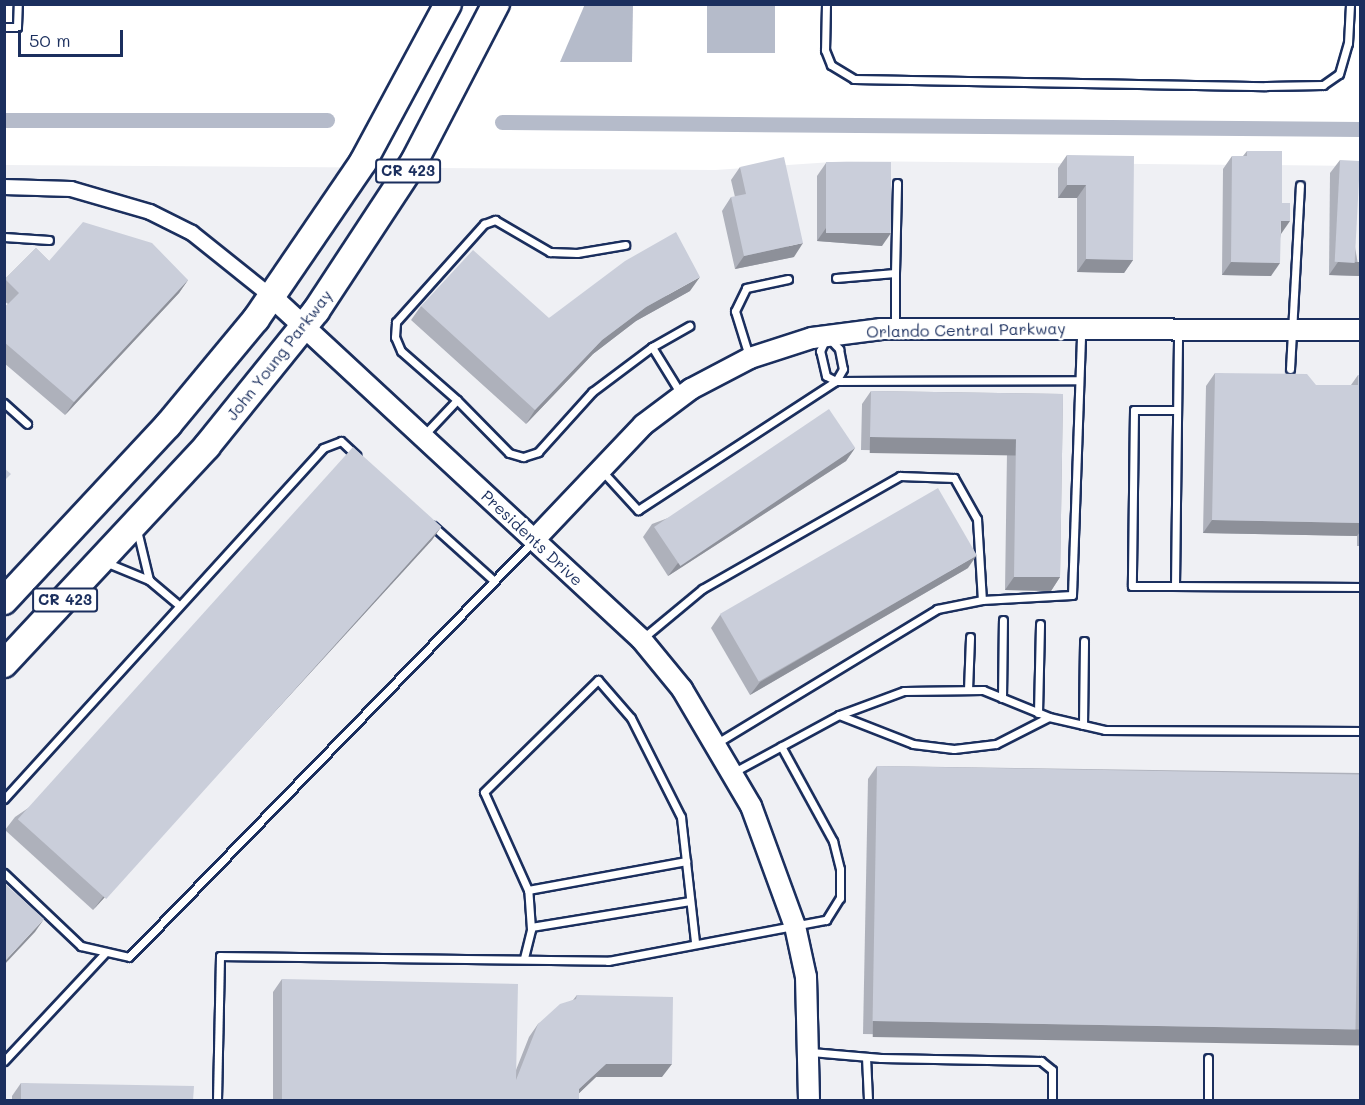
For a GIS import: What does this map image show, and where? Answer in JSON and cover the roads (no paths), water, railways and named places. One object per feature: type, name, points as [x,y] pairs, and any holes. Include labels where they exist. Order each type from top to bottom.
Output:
[{"type":"highway","name":"CR 423","points":[[4,601],[168,425],[272,297],[363,162],[448,4]]},
{"type":"highway","name":"John Young Parkway","points":[[4,664],[227,423],[303,328],[415,160],[496,4]]},
{"type":"street","name":"Presidents Drive","points":[[4,187],[71,189],[150,212],[192,233],[272,297],[641,639],[682,689],[734,772],[751,806],[795,926],[806,977],[810,1052],[809,1101]]},
{"type":"street","name":"Orlando Central Parkway","points":[[535,539],[643,425],[682,396],[750,358],[827,336],[895,329],[1178,327],[1360,330]]},
{"type":"lane","points":[[4,27],[18,27],[18,4]]},
{"type":"lane","points":[[826,4],[825,50],[831,64],[854,79],[1266,86],[1323,86],[1339,74],[1348,43],[1350,4]]},
{"type":"lane","points":[[895,329],[897,183]]},
{"type":"lane","points":[[1290,369],[1300,185]]},
{"type":"lane","points":[[625,245],[577,253],[550,252],[495,220],[484,224],[396,322],[395,337],[401,351],[457,400],[509,453],[531,456],[592,392],[652,347],[689,326]]},
{"type":"lane","points":[[4,237],[49,240]]},
{"type":"lane","points":[[836,278],[895,273]]},
{"type":"lane","points":[[750,358],[735,311],[747,288],[788,279]]},
{"type":"lane","points":[[1176,586],[1178,327]]},
{"type":"lane","points":[[717,742],[937,609],[982,600],[1072,596],[1081,328]]},
{"type":"lane","points":[[600,468],[638,510],[836,381],[843,369],[839,349],[827,336],[820,351],[826,376],[836,381],[1079,380]]},
{"type":"lane","points":[[652,347],[682,396]]},
{"type":"lane","points":[[423,437],[457,400]]},
{"type":"lane","points":[[4,403],[27,424]]},
{"type":"lane","points":[[1177,410],[1134,410],[1132,586],[1360,587]]},
{"type":"lane","points":[[4,798],[323,448],[341,441],[366,465]]},
{"type":"lane","points":[[641,639],[702,590],[900,476],[954,478],[977,519],[982,600]]},
{"type":"lane","points":[[426,519],[494,581]]},
{"type":"lane","points":[[135,525],[149,580]]},
{"type":"lane","points":[[4,873],[81,946],[129,957],[535,539]]},
{"type":"lane","points":[[102,560],[129,574],[149,580],[179,605]]},
{"type":"lane","points":[[1002,698],[1004,620]]},
{"type":"lane","points":[[1038,713],[1040,624]]},
{"type":"lane","points":[[968,690],[970,637]]},
{"type":"lane","points":[[1083,725],[1084,641]]},
{"type":"lane","points":[[524,958],[531,927],[528,890],[484,792],[598,680],[631,718],[681,817],[695,942]]},
{"type":"lane","points":[[734,772],[839,715],[904,691],[983,690],[1049,717],[1105,730],[1360,731]]},
{"type":"lane","points":[[839,715],[913,744],[954,749],[996,744],[1049,717]]},
{"type":"lane","points":[[217,1101],[220,956],[608,960],[695,942],[826,920],[835,911],[840,898],[840,869],[828,828],[781,746]]},
{"type":"lane","points":[[528,890],[686,861]]},
{"type":"lane","points":[[531,927],[690,902]]},
{"type":"lane","points":[[4,1061],[106,951]]},
{"type":"lane","points":[[810,1052],[867,1057],[1041,1061],[1052,1070],[1052,1101]]},
{"type":"lane","points":[[867,1057],[868,1101]]},
{"type":"lane","points":[[1208,1058],[1208,1101]]},
{"type":"water","points":[[585,4],[633,5],[632,62],[560,62]]},
{"type":"water","points":[[707,5],[775,5],[775,53],[707,53]]},
{"type":"waterway","points":[[4,120],[327,120]]},
{"type":"waterway","points":[[502,122],[1360,129]]}]
